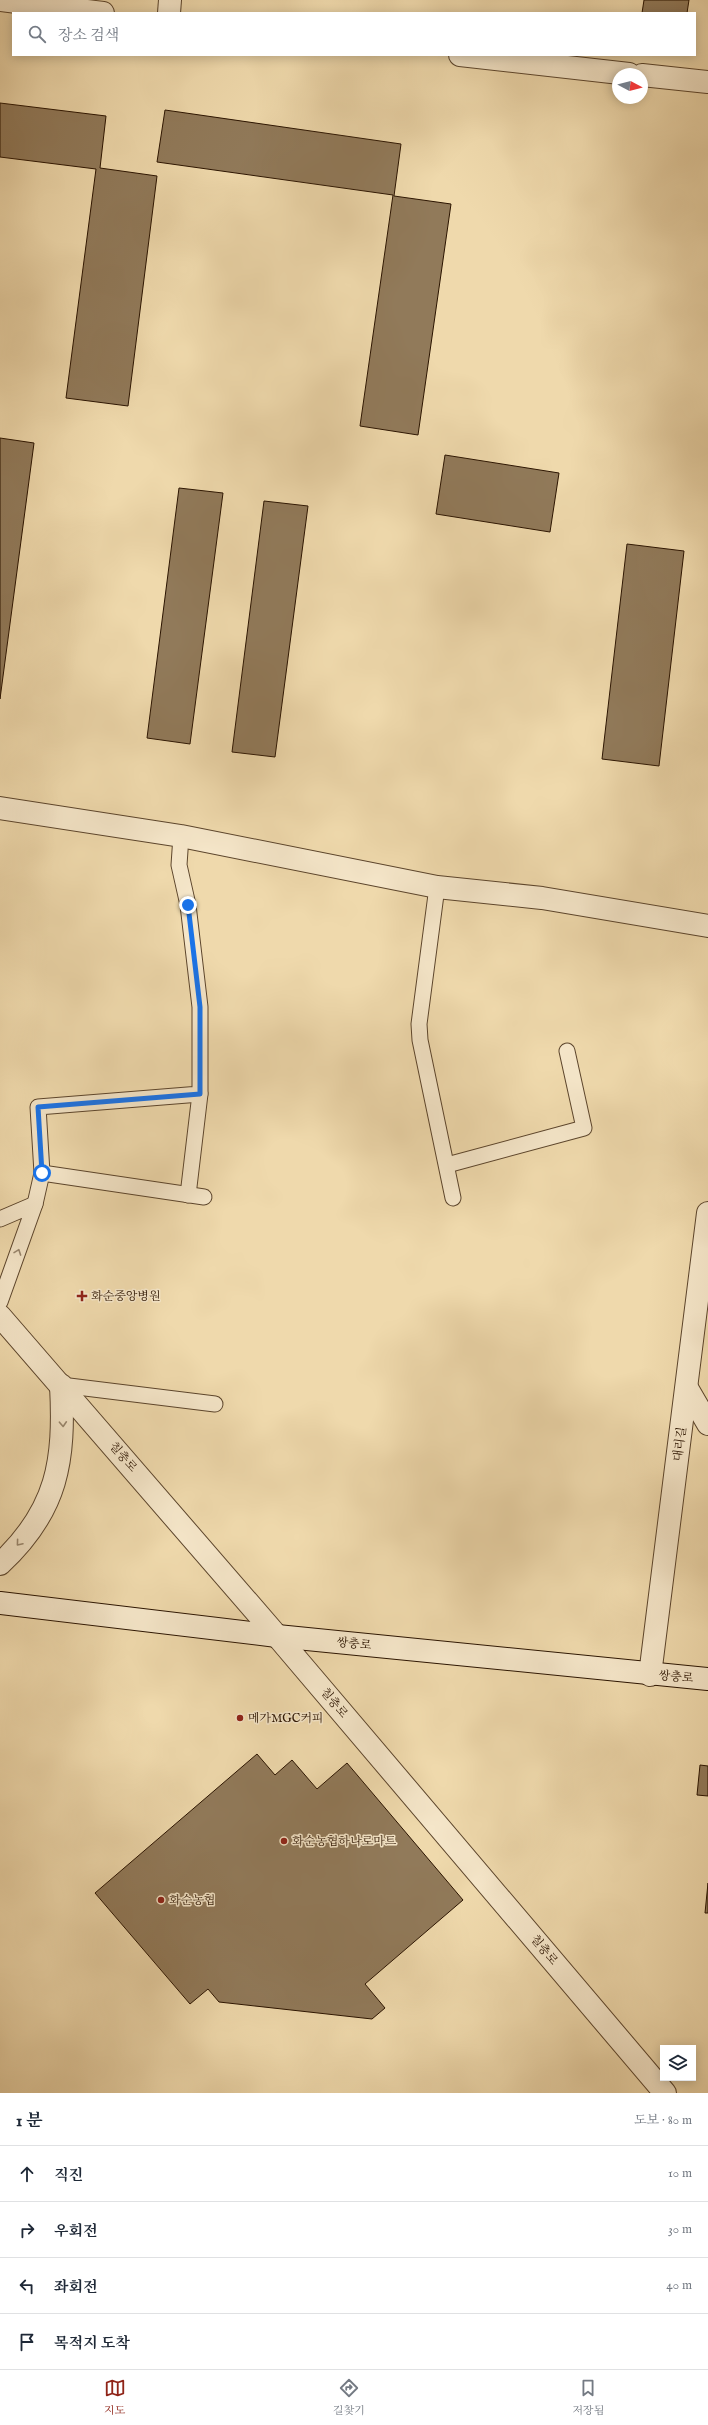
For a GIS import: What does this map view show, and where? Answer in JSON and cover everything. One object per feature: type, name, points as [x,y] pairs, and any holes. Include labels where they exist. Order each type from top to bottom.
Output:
[{"type":"street","points":[[0,0],[95,12]]},
{"type":"street","points":[[169,12],[170,0]]},
{"type":"street","points":[[469,56],[612,72]]},
{"type":"street","points":[[648,77],[708,82]]},
{"type":"street","points":[[0,808],[181,836],[437,887],[542,898],[708,926]]},
{"type":"street","name":"대리길","points":[[650,1675],[708,1213]]},
{"type":"street","name":"칠충로","points":[[0,1316],[277,1636],[665,2093]]},
{"type":"street","points":[[0,1564],[36,1524],[51,1494],[59,1467],[64,1431],[61,1386]]},
{"type":"street","points":[[687,1388],[708,1424]]},
{"type":"street","name":"쌍충로","points":[[0,1603],[277,1636],[650,1675],[708,1679]]},
{"type":"lane","points":[[181,836],[179,865],[188,905],[200,1007],[200,1094],[188,1195]]},
{"type":"lane","points":[[437,887],[419,1024],[420,1040],[453,1198]]},
{"type":"lane","points":[[447,1165],[584,1128],[568,1052]]},
{"type":"lane","points":[[0,1302],[35,1204],[42,1173],[38,1107],[200,1094]]},
{"type":"lane","points":[[42,1173],[204,1197]]},
{"type":"lane","points":[[0,1218],[35,1204]]},
{"type":"lane","points":[[61,1386],[216,1404]]},
{"type":"building","points":[[644,0],[689,0],[687,12],[642,12]]},
{"type":"building","points":[[0,103],[106,116],[100,168],[157,176],[128,406],[66,398],[96,169],[0,157]]},
{"type":"building","points":[[165,110],[401,144],[394,196],[451,204],[418,435],[360,426],[393,195],[157,162]]},
{"type":"building","points":[[0,438],[34,443],[0,699]]},
{"type":"building","points":[[445,455],[559,473],[550,532],[436,514]]},
{"type":"building","points":[[179,488],[223,493],[190,744],[147,738]]},
{"type":"building","points":[[264,501],[308,506],[275,757],[232,752]]},
{"type":"building","points":[[627,544],[684,551],[659,766],[602,759]]},
{"type":"building","name":"화순농협하나로마트","points":[[257,1754],[275,1775],[292,1760],[317,1789],[347,1763],[463,1900],[365,1984],[385,2008],[372,2019],[219,2002],[208,1989],[190,2004],[95,1893]]},
{"type":"building","points":[[700,1765],[708,1766],[708,1796],[697,1795]]},
{"type":"building","points":[[708,1883],[708,1913],[705,1913]]},
{"type":"place","name":"화순중앙병원","points":[[82,1296]]},
{"type":"place","name":"메가MGC커피","points":[[240,1718]]},
{"type":"place","name":"화순농협하나로마트","points":[[284,1841]]},
{"type":"place","name":"화순농협","points":[[161,1900]]},
{"type":"route","points":[[42,1173],[38,1107],[200,1094],[200,1007],[188,905]]}]
